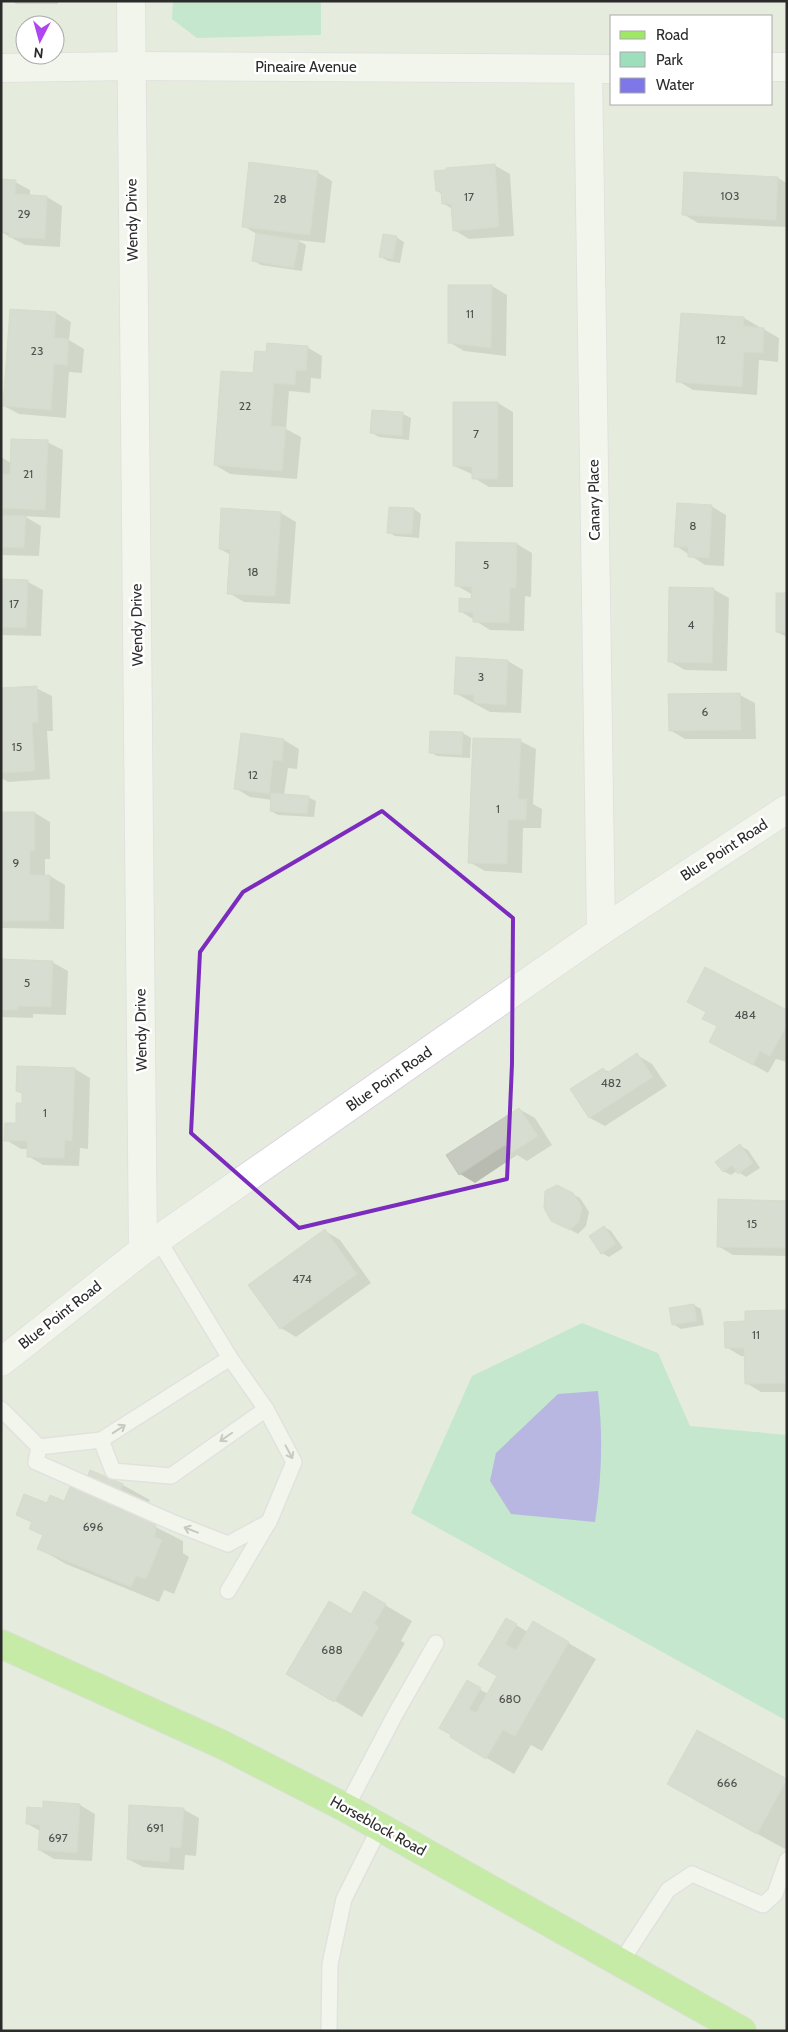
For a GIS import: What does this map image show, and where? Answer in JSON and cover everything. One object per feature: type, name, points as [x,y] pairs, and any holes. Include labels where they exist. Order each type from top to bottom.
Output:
[{"type":"main road","name":"Horseblock Road","points":[[1,1644],[223,1744],[346,1808],[742,2031]]},
{"type":"street","name":"Wendy Drive","points":[[131,1],[151,1244]]},
{"type":"street","name":"Pineaire Avenue","points":[[1,68],[131,66],[600,69]]},
{"type":"street","points":[[773,67],[787,67]]},
{"type":"street","name":"Canary Place","points":[[600,69],[601,931]]},
{"type":"street","name":"Blue Point Road","points":[[1,1362],[151,1244],[601,931],[787,809]]},
{"type":"lane","points":[[151,1244],[266,1409],[294,1462],[269,1522],[228,1591]]},
{"type":"lane","points":[[39,1447],[102,1440],[230,1358]]},
{"type":"lane","points":[[1,1409],[39,1447]]},
{"type":"lane","points":[[102,1440],[113,1471],[171,1476],[266,1409]]},
{"type":"lane","points":[[39,1447],[36,1462],[174,1523],[228,1544],[269,1522]]},
{"type":"lane","points":[[346,1808],[436,1642]]},
{"type":"lane","points":[[329,2031],[330,1964],[344,1899],[380,1827]]},
{"type":"lane","points":[[621,1962],[668,1890],[692,1874],[763,1905],[776,1894],[787,1860]]},
{"type":"highlighted area","points":[[382,811],[513,918],[512,1064],[507,1179],[299,1228],[191,1133],[200,952],[243,892]]},
{"type":"green space","points":[[173,1],[321,1],[321,35],[197,38],[172,19]]},
{"type":"green space","points":[[582,1323],[658,1353],[690,1426],[787,1435],[787,1721],[411,1513],[472,1376]]},
{"type":"water","points":[[598,1391],[601,1456],[595,1522],[511,1514],[490,1481],[496,1453],[558,1394]]},
{"type":"building","points":[[249,162],[318,171],[310,235],[242,227]]},
{"type":"building","points":[[495,164],[499,227],[453,231],[451,204],[442,204],[441,191],[436,191],[434,171],[446,170],[446,168]]},
{"type":"building","points":[[684,172],[778,177],[776,220],[682,215]]},
{"type":"building","points":[[1,179],[16,180],[15,194],[47,196],[45,239],[9,237],[9,232],[1,232]]},
{"type":"building","points":[[256,233],[299,240],[294,268],[252,261]]},
{"type":"building","points":[[383,234],[397,236],[393,259],[379,257]]},
{"type":"building","points":[[448,285],[492,285],[491,348],[448,343]]},
{"type":"building","points":[[10,309],[56,312],[54,338],[69,339],[67,365],[54,364],[51,410],[3,406]]},
{"type":"building","points":[[681,313],[744,317],[743,326],[764,328],[763,353],[744,352],[742,387],[676,382]]},
{"type":"building","points":[[267,343],[308,346],[306,371],[296,370],[295,385],[274,383],[271,426],[286,427],[282,471],[214,465],[221,371],[253,373],[255,351],[266,352]]},
{"type":"building","points":[[453,402],[498,402],[498,479],[472,479],[472,467],[453,466]]},
{"type":"building","points":[[372,410],[403,412],[402,436],[370,433]]},
{"type":"building","points":[[11,439],[48,440],[45,510],[1,508],[1,474],[10,474]]},
{"type":"building","points":[[677,503],[712,505],[709,558],[688,557],[688,547],[674,547]]},
{"type":"building","points":[[389,507],[414,508],[412,534],[387,533]]},
{"type":"building","points":[[221,508],[281,512],[275,596],[227,594],[230,550],[219,549]]},
{"type":"building","points":[[1,515],[26,516],[24,548],[1,547]]},
{"type":"building","points":[[456,542],[517,543],[516,588],[510,588],[509,623],[473,622],[473,612],[459,612],[459,598],[471,599],[472,587],[455,586]]},
{"type":"building","points":[[1,579],[28,580],[26,628],[1,627]]},
{"type":"building","points":[[669,587],[714,588],[712,663],[668,662]]},
{"type":"building","points":[[776,593],[787,593],[787,632],[776,632]]},
{"type":"building","points":[[456,657],[508,660],[506,705],[474,703],[474,695],[454,694]]},
{"type":"building","points":[[37,686],[38,722],[32,723],[35,771],[1,773],[1,688]]},
{"type":"building","points":[[740,693],[741,730],[669,731],[668,694]]},
{"type":"building","points":[[430,731],[463,732],[462,755],[429,753]]},
{"type":"building","points":[[241,733],[284,739],[282,761],[273,760],[269,794],[234,789]]},
{"type":"building","points":[[473,738],[521,739],[518,799],[527,799],[526,820],[508,820],[507,864],[468,863]]},
{"type":"building","points":[[271,793],[309,796],[307,814],[270,811]]},
{"type":"building","points":[[1,812],[35,812],[35,851],[30,851],[30,875],[50,875],[49,921],[1,921]]},
{"type":"building","points":[[1,959],[53,961],[51,1007],[18,1006],[18,1010],[1,1010]]},
{"type":"building","points":[[705,967],[787,1010],[787,1025],[770,1056],[760,1051],[753,1065],[709,1042],[717,1026],[702,1019],[706,1012],[687,1002]]},
{"type":"building","points":[[637,1053],[653,1077],[589,1118],[570,1089],[603,1068],[607,1073]]},
{"type":"building","points":[[17,1066],[75,1068],[72,1141],[65,1140],[64,1158],[27,1157],[27,1141],[4,1141],[5,1123],[16,1123],[16,1103],[22,1103],[22,1093],[16,1091]]},
{"type":"building","points":[[519,1108],[538,1136],[511,1153],[505,1145],[459,1175],[446,1155]]},
{"type":"building","points":[[740,1144],[753,1163],[738,1174],[732,1165],[723,1172],[715,1162]]},
{"type":"building","points":[[557,1185],[573,1193],[582,1207],[579,1222],[570,1230],[551,1221],[544,1208],[545,1191]]},
{"type":"building","points":[[718,1199],[787,1201],[787,1248],[717,1247]]},
{"type":"building","points":[[604,1226],[616,1244],[601,1254],[589,1236]]},
{"type":"building","points":[[325,1229],[357,1274],[280,1329],[248,1285]]},
{"type":"building","points":[[694,1304],[697,1321],[672,1325],[669,1308]]},
{"type":"building","points":[[787,1310],[787,1383],[745,1384],[744,1348],[725,1348],[724,1322],[745,1321],[745,1311]]},
{"type":"building","points":[[90,1470],[123,1484],[114,1507],[156,1524],[155,1537],[162,1540],[146,1579],[136,1576],[131,1587],[37,1549],[43,1535],[29,1529],[32,1522],[16,1515],[24,1494],[47,1503],[50,1495],[64,1501],[70,1487],[81,1491]]},
{"type":"building","points":[[364,1591],[386,1604],[374,1624],[379,1627],[334,1702],[286,1674],[329,1601],[351,1614]]},
{"type":"building","points":[[506,1618],[517,1624],[505,1644],[516,1650],[533,1621],[569,1642],[515,1736],[503,1730],[486,1759],[439,1728],[467,1680],[481,1688],[469,1709],[476,1713],[497,1676],[478,1665]]},
{"type":"building","points":[[697,1730],[787,1779],[757,1834],[667,1784]]},
{"type":"building","points":[[43,1801],[80,1804],[77,1853],[38,1850],[40,1825],[26,1824],[27,1807],[43,1808]]},
{"type":"building","points":[[129,1805],[184,1808],[181,1848],[170,1847],[169,1862],[127,1859]]}]
